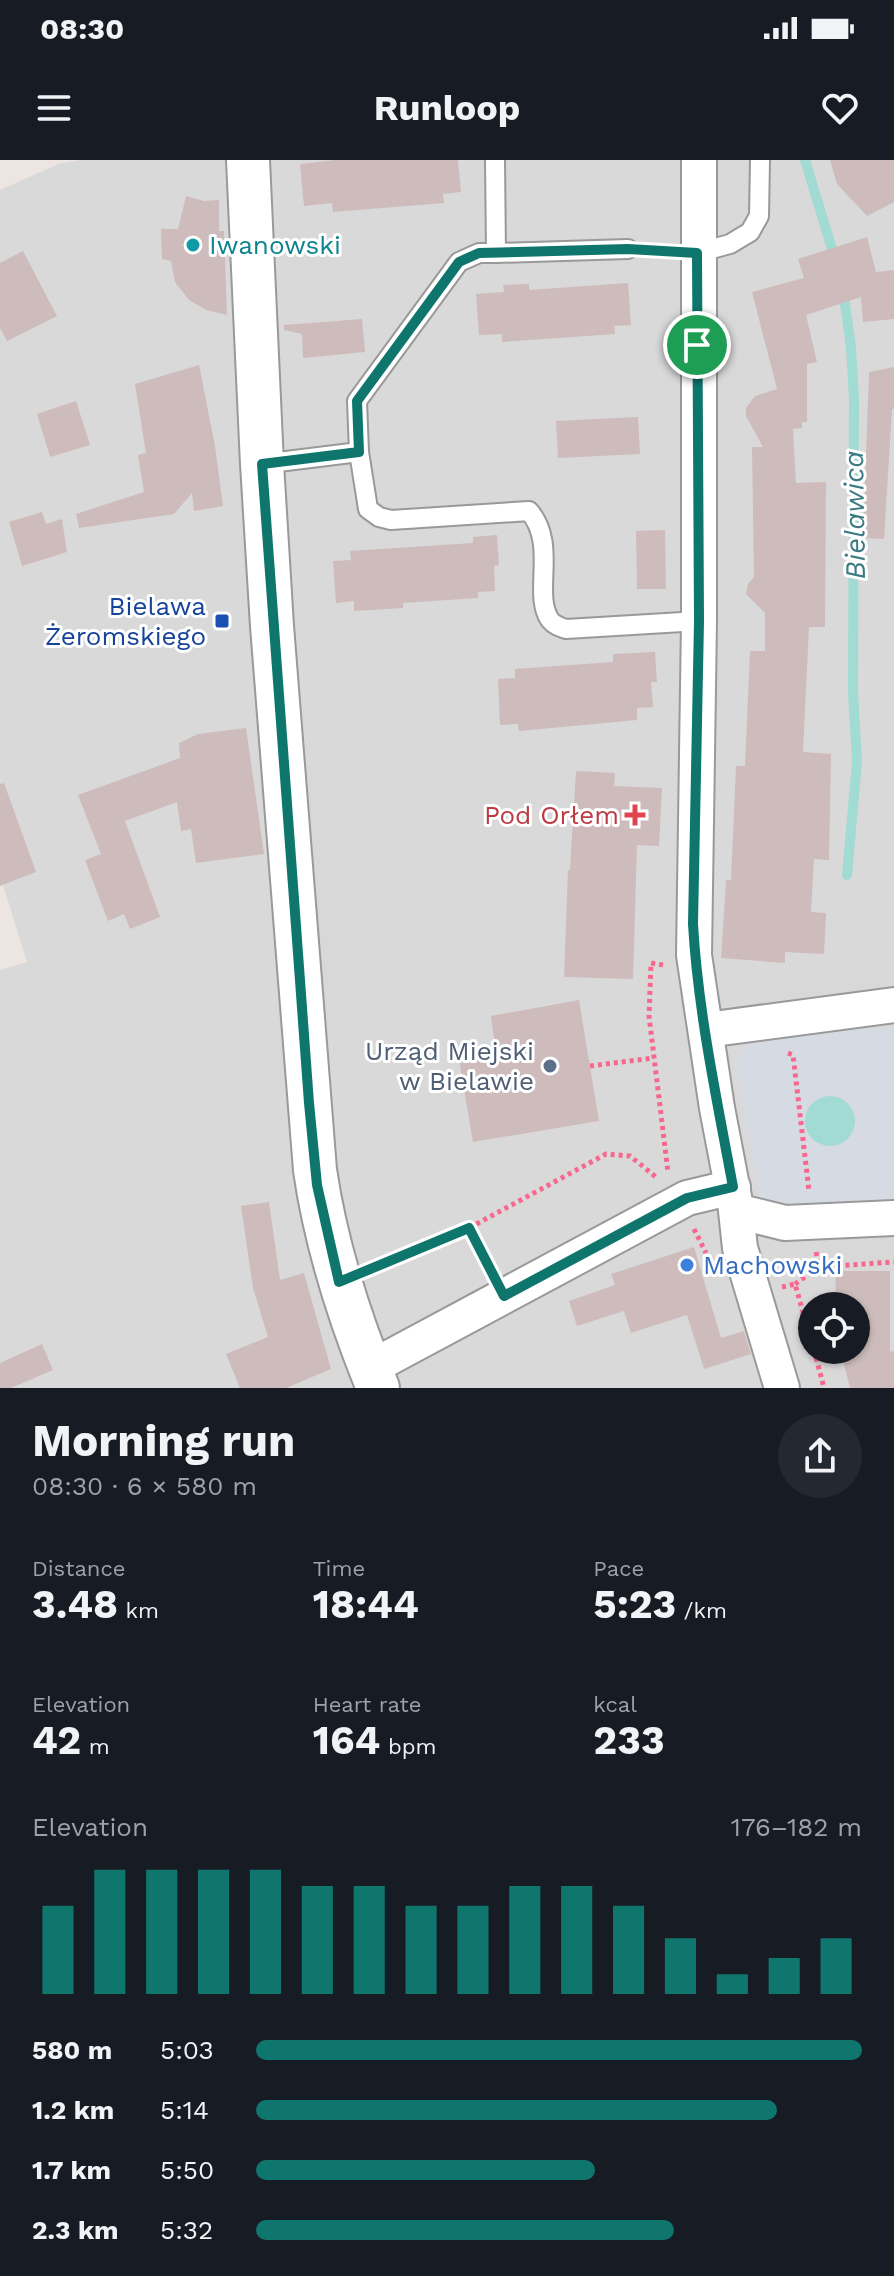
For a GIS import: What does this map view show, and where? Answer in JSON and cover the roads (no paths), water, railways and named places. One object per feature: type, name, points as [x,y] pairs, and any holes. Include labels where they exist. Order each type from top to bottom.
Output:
[{"type":"street","points":[[248,160],[262,464],[309,1103],[319,1195],[339,1282],[374,1378],[504,1296],[687,1198],[734,1199],[785,1223],[894,1218]]},
{"type":"street","points":[[699,160],[699,621],[693,924],[696,971],[740,1248],[782,1388]]},
{"type":"street","points":[[706,1030],[894,1005]]},
{"type":"lane","points":[[495,160],[496,253]]},
{"type":"lane","points":[[697,253],[730,244],[750,232],[759,216],[760,160]]},
{"type":"lane","points":[[628,249],[479,253],[459,262],[357,401],[359,452],[368,509],[379,517],[391,520],[529,511],[538,522],[543,539],[545,600],[549,618],[557,626],[566,629],[699,621]]},
{"type":"lane","points":[[262,464],[359,452]]},
{"type":"water","points":[[830,1096],[848,1103],[855,1121],[848,1139],[830,1146],[812,1139],[805,1121],[812,1103]]},
{"type":"waterway","name":"Bielawica","points":[[805,160],[835,259]]},
{"type":"waterway","name":"Bielawica","points":[[843,290],[854,400],[853,692],[857,761],[847,875]]},
{"type":"place","name":"Iwanowski","points":[[193,245]]},
{"type":"place","name":"Bielawa Żeromskiego","points":[[222,621]]},
{"type":"place","name":"Pod Orłem","points":[[635,815]]},
{"type":"place","name":"Urząd Miejski w Bielawie","points":[[550,1066]]},
{"type":"place","name":"Machowski","points":[[687,1265]]}]
